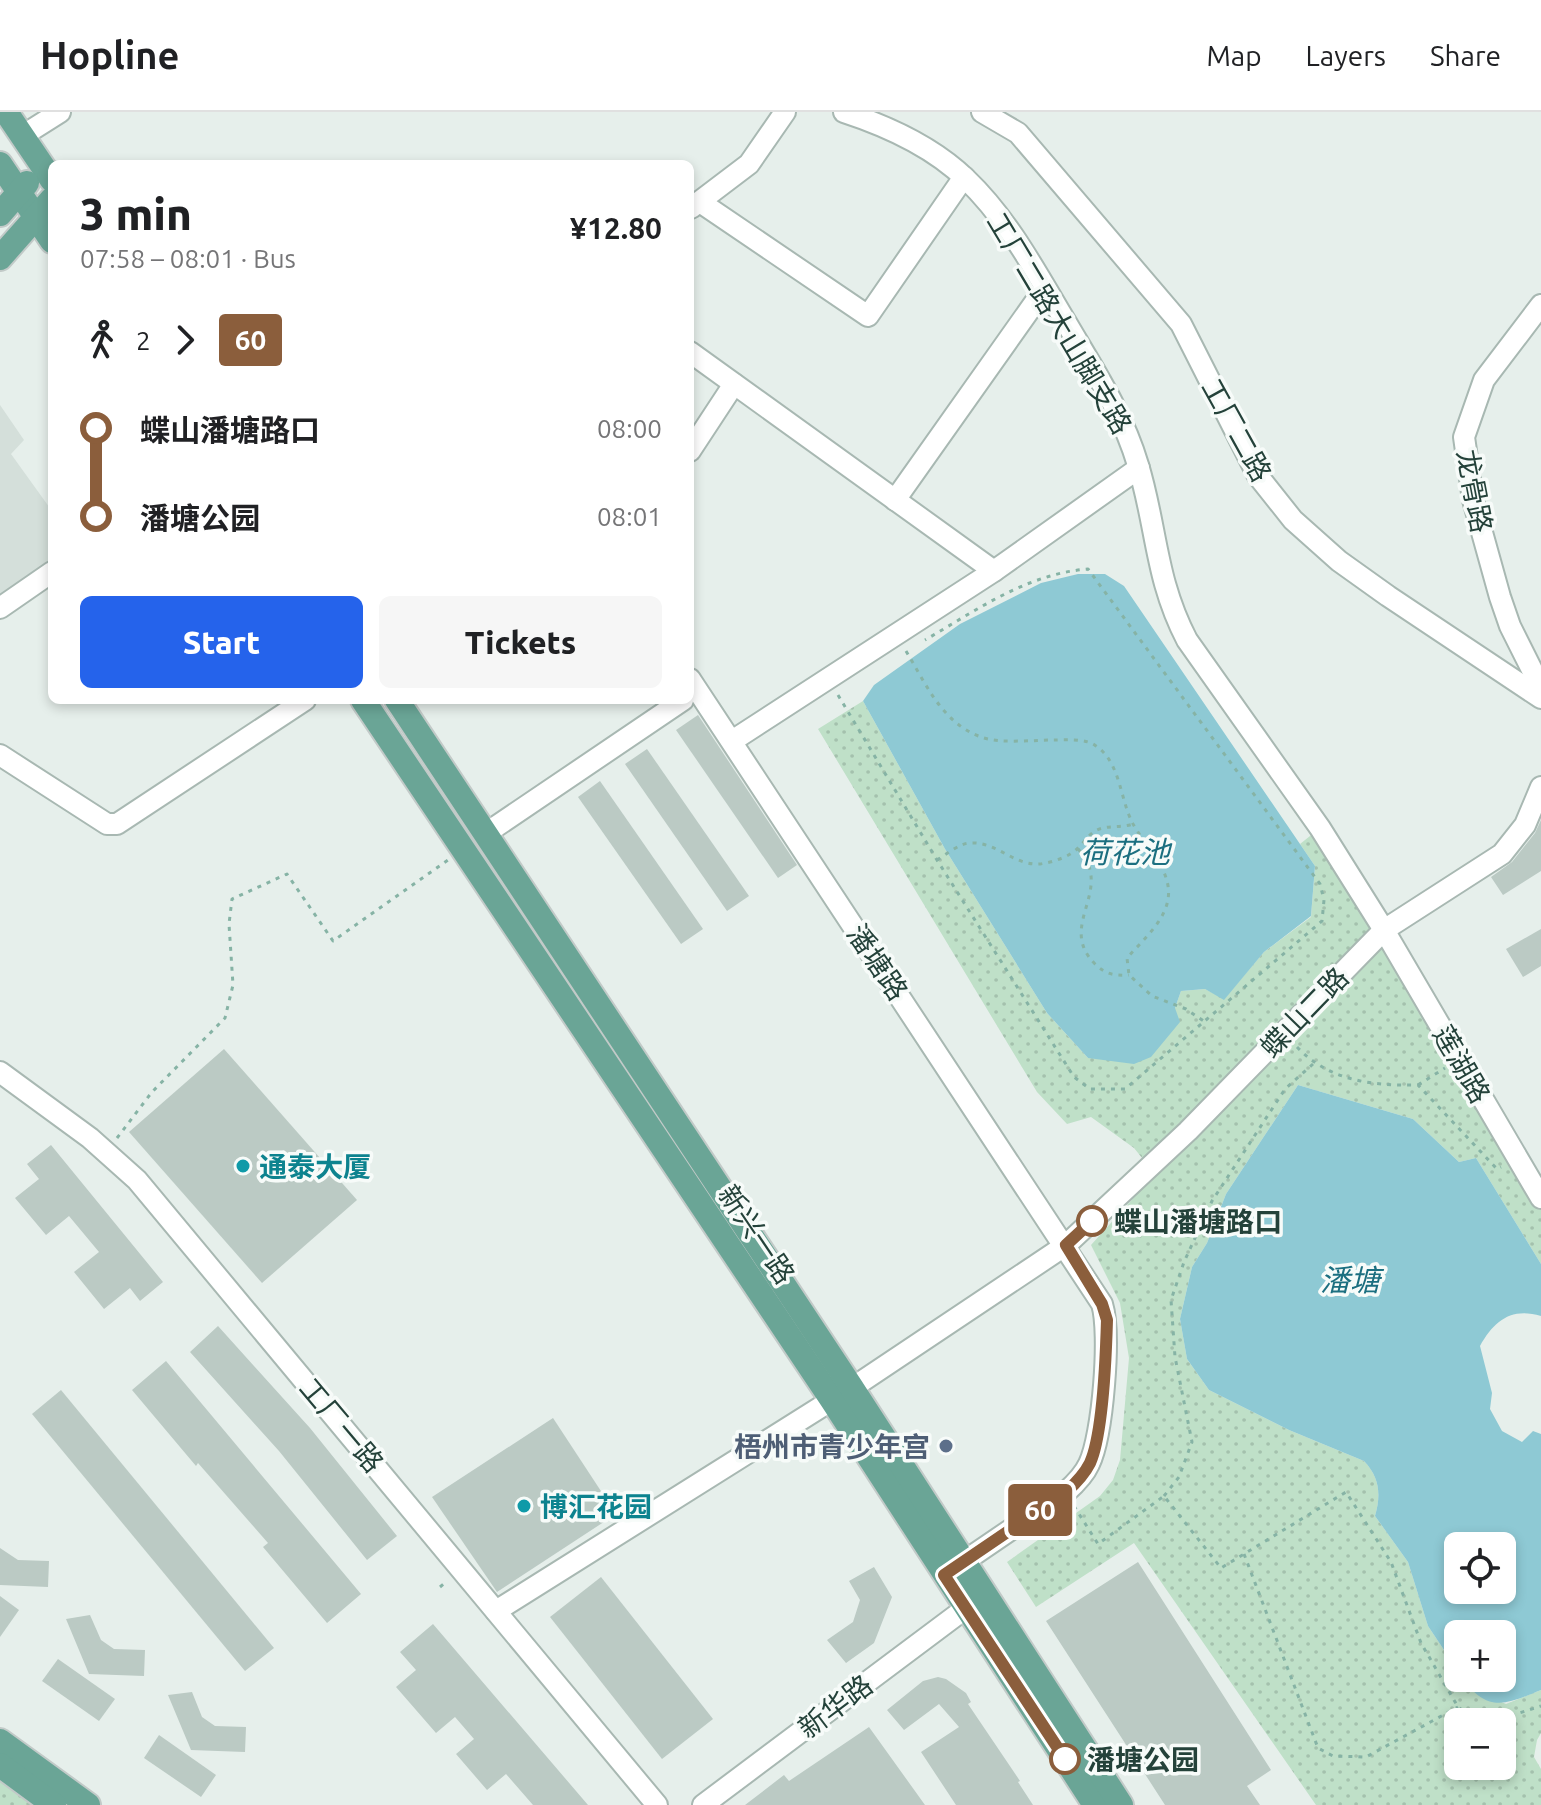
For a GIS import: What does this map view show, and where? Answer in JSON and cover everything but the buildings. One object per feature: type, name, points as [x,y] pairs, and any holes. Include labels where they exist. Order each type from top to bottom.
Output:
[{"type":"main road","points":[[0,214],[19,192],[47,173],[6,112]]},
{"type":"main road","points":[[0,164],[19,192],[44,208],[0,258]]},
{"type":"main road","name":"新兴一路","points":[[366,704],[842,1394]]},
{"type":"main road","name":"新兴一路","points":[[400,704],[954,1568],[1121,1805]]},
{"type":"main road","name":"新兴一路","points":[[976,1601],[1095,1805]]},
{"type":"main road","points":[[0,1741],[88,1805]]},
{"type":"main road","points":[[0,1765],[54,1805]]},
{"type":"street","points":[[22,136],[60,112]]},
{"type":"street","points":[[785,112],[749,164],[695,205],[868,316],[964,177]]},
{"type":"street","name":"工厂二路大山脚支路","points":[[844,112],[878,124],[927,151],[964,177],[993,209],[1045,288],[1113,402],[1128,434],[1139,468],[1164,587],[1187,640],[1320,828],[1384,930]]},
{"type":"street","name":"工厂二路","points":[[982,112],[1018,133],[1181,324],[1258,476],[1293,520],[1339,561],[1541,698]]},
{"type":"street","points":[[895,500],[1045,288]]},
{"type":"street","name":"龙骨路","points":[[1541,305],[1484,380],[1464,437],[1473,500],[1500,597],[1510,626],[1541,688]]},
{"type":"street","points":[[694,355],[994,571]]},
{"type":"street","points":[[694,445],[734,384]]},
{"type":"street","points":[[732,741],[994,571],[1139,468]]},
{"type":"street","points":[[0,608],[48,575]]},
{"type":"street","name":"潘塘路","points":[[694,696],[732,741],[1066,1245]]},
{"type":"street","points":[[0,755],[107,824],[117,824],[299,704]]},
{"type":"street","points":[[485,834],[671,704]]},
{"type":"street","name":"蝶山二路","points":[[496,1611],[842,1394],[1066,1245],[1188,1131],[1384,930],[1502,854],[1525,825],[1541,787]]},
{"type":"street","name":"莲湖路","points":[[1384,930],[1541,1198]]},
{"type":"street","name":"工厂一路","points":[[0,1072],[137,1180],[657,1805]]},
{"type":"street","points":[[954,1568],[1066,1492],[1090,1463],[1097,1439],[1107,1320],[1102,1304],[1066,1245]]},
{"type":"street","name":"新华路","points":[[703,1805],[976,1601]]},
{"type":"path","points":[[825,681],[837,693],[937,860],[1074,1077],[1090,1089],[1125,1089],[1322,921],[1324,900],[1320,884],[1088,569],[1030,580],[919,643]]},
{"type":"path","points":[[908,655],[935,702],[951,718],[982,738],[1093,743],[1108,756],[1133,824],[1157,857],[1168,901],[1159,921],[1127,958],[1129,975],[1152,996],[1186,1009],[1205,1022]]},
{"type":"path","points":[[937,860],[967,842],[998,850],[1026,863],[1054,861],[1078,849],[1095,831],[1133,824]]},
{"type":"path","points":[[106,1153],[152,1092],[225,1018],[233,985],[229,924],[232,899],[287,874],[333,941],[465,849]]},
{"type":"path","points":[[1078,849],[1085,856],[1092,879],[1091,893],[1082,917],[1080,941],[1088,957],[1102,971],[1114,976],[1129,975]]},
{"type":"path","points":[[1283,1033],[1313,1064],[1379,1086],[1418,1085],[1460,1059]]},
{"type":"path","points":[[1066,1492],[1098,1544],[1164,1496],[1179,1477],[1192,1442],[1175,1357],[1171,1300],[1184,1262],[1212,1201],[1285,1089],[1313,1064]]},
{"type":"path","points":[[1418,1085],[1497,1169],[1518,1159]]},
{"type":"path","points":[[1164,1496],[1221,1568],[1244,1554],[1346,1492],[1391,1562],[1421,1643],[1458,1707],[1366,1757],[1333,1756],[1318,1748],[1244,1554]]},
{"type":"path","points":[[1516,1715],[1541,1706]]},
{"type":"shaded area","points":[[0,405],[24,440],[11,454],[48,505],[48,562],[0,600]]},
{"type":"green space","name":"潘塘公园","points":[[863,701],[945,849],[1047,1013],[1088,1058],[1175,1008],[1181,991],[1205,989],[1224,999],[1264,952],[1311,917],[1315,866],[1300,844],[1320,828],[1541,1198],[1541,1264],[1476,1158],[1459,1162],[1413,1119],[1298,1085],[1226,1194],[1207,1243],[1192,1267],[1180,1319],[1187,1359],[1209,1390],[1289,1430],[1364,1461],[1369,1467],[1378,1487],[1375,1516],[1408,1562],[1428,1626],[1444,1650],[1444,1692],[1479,1692],[1506,1704],[1541,1690],[1541,1733],[1534,1757],[1541,1769],[1541,1805],[1316,1805],[1134,1543],[1036,1607],[1007,1562],[1100,1496],[1113,1480],[1120,1460],[1129,1358],[1120,1303],[1091,1245],[1155,1174],[1134,1148],[1091,1117],[1067,1124],[1037,1092],[818,729]]},
{"type":"green space","points":[[0,1765],[54,1805],[0,1805]]},
{"type":"water","name":"荷花池","points":[[1078,574],[1105,574],[1124,586],[1315,866],[1311,916],[1264,952],[1224,1000],[1205,989],[1181,991],[1175,1008],[1180,1022],[1151,1057],[1134,1064],[1088,1058],[1047,1013],[945,849],[863,701],[874,685],[960,624],[1041,583]]},
{"type":"water","name":"潘塘","points":[[1298,1085],[1413,1119],[1459,1162],[1476,1158],[1541,1264],[1541,1316],[1521,1313],[1504,1318],[1480,1346],[1492,1393],[1490,1409],[1502,1431],[1522,1442],[1533,1431],[1541,1434],[1541,1690],[1498,1703],[1475,1692],[1516,1692],[1516,1620],[1444,1620],[1444,1650],[1428,1626],[1408,1562],[1375,1516],[1378,1487],[1364,1461],[1289,1430],[1209,1390],[1187,1359],[1180,1319],[1192,1267],[1207,1243],[1226,1194]]},
{"type":"bus line","name":"60","points":[[1065,1759],[944,1575],[1066,1492],[1090,1463],[1097,1439],[1107,1320],[1102,1304],[1066,1245],[1092,1221]]},
{"type":"place","name":"通泰大厦","points":[[243,1166]]},
{"type":"place","name":"蝶山潘塘路口","points":[[1092,1221]]},
{"type":"place","name":"梧州市青少年宫","points":[[946,1446]]},
{"type":"place","name":"博汇花园","points":[[524,1506]]},
{"type":"place","name":"潘塘公园","points":[[1065,1759]]}]
